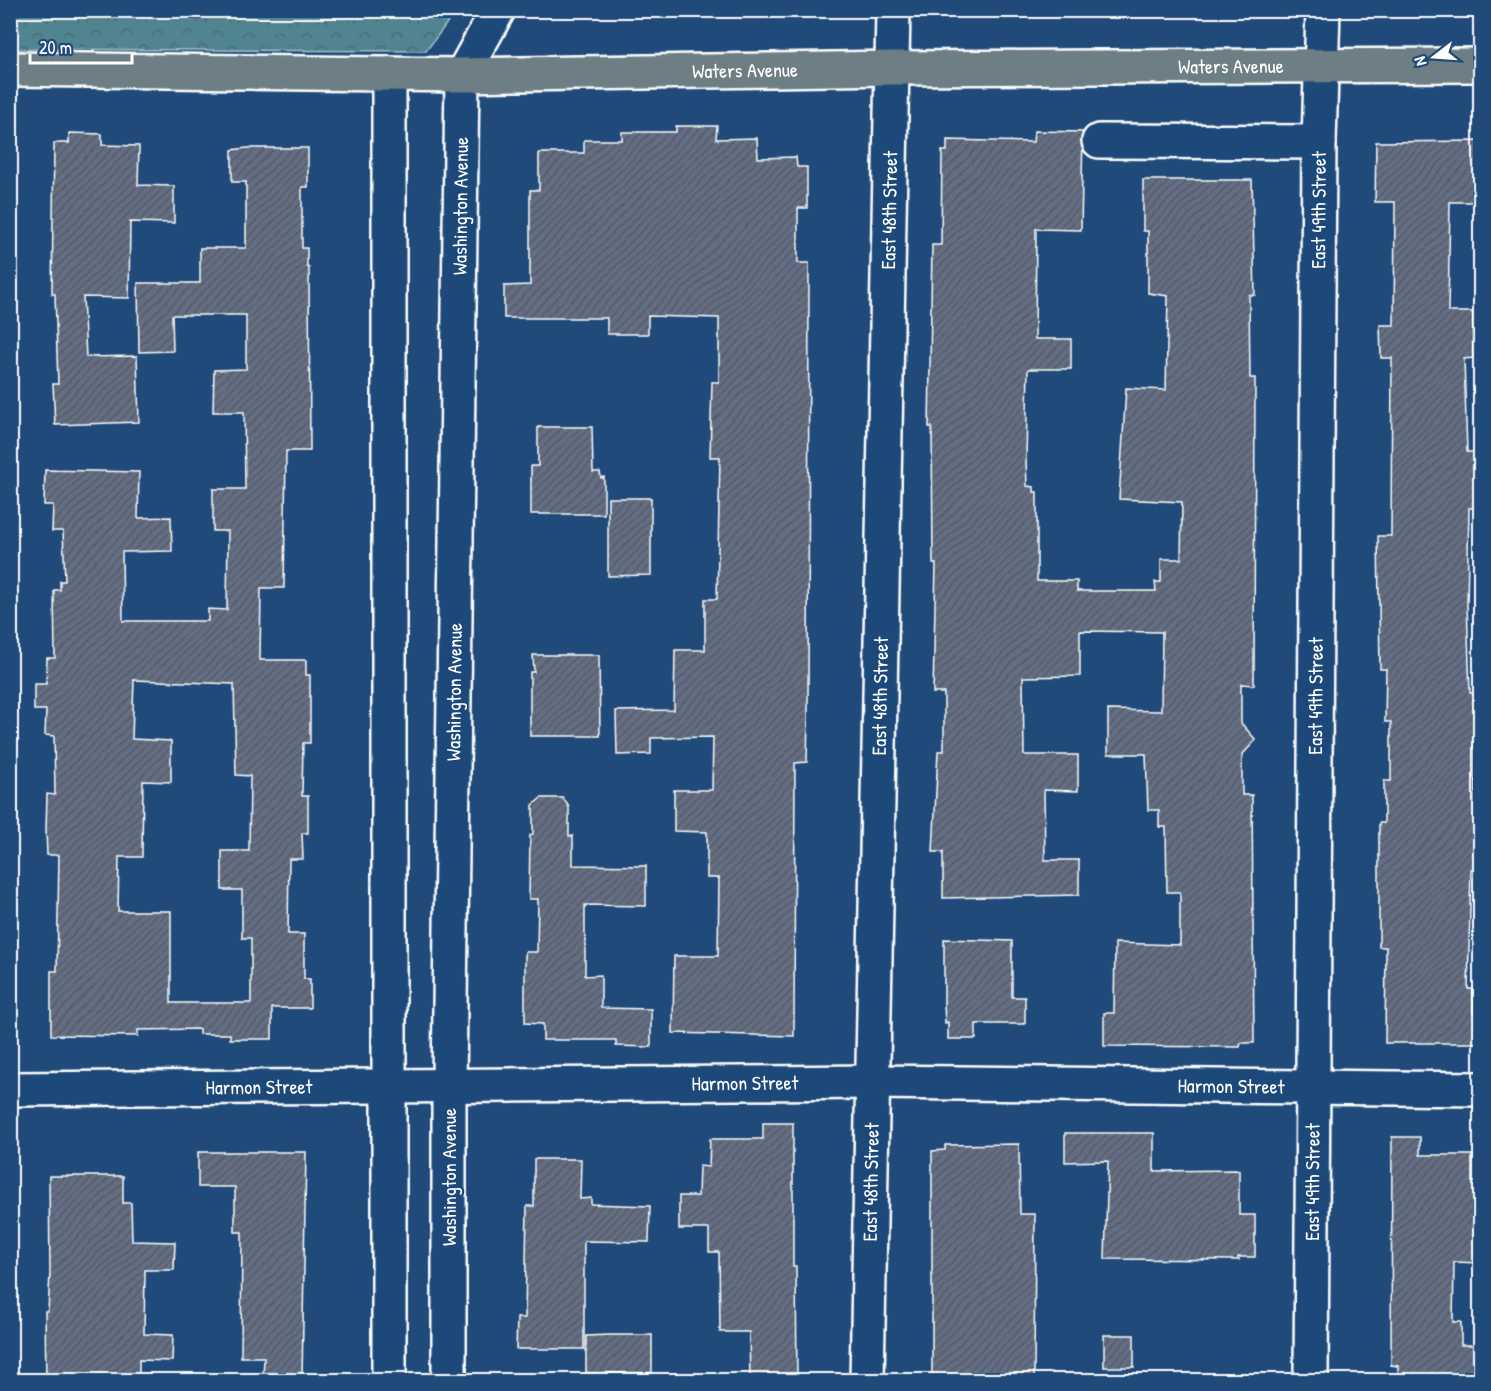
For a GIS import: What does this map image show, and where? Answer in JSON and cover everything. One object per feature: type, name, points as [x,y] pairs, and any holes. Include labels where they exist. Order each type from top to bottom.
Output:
[{"type":"main road","name":"Waters Avenue","points":[[10,69],[462,75],[893,68],[1480,65]]},
{"type":"street","name":"Washington Avenue","points":[[449,1380],[449,1084],[462,75],[498,10]]},
{"type":"street","name":"East 48th Street","points":[[867,1380],[893,10]]},
{"type":"street","name":"East 49th Street","points":[[1311,1380],[1311,1088],[1319,142],[1323,10]]},
{"type":"street","points":[[389,74],[390,1380]]},
{"type":"street","points":[[1099,141],[1319,142]]},
{"type":"street","name":"Harmon Street","points":[[10,1089],[873,1082],[1480,1089]]},
{"type":"green space","points":[[11,10],[456,11],[426,51],[11,49]]},
{"type":"building","points":[[676,126],[717,126],[716,139],[757,138],[758,158],[796,157],[797,167],[807,167],[807,208],[798,208],[798,263],[809,263],[808,716],[807,762],[795,763],[794,1036],[673,1033],[674,956],[718,956],[719,878],[707,878],[707,832],[674,831],[674,790],[712,790],[713,737],[651,738],[651,754],[617,755],[616,711],[674,710],[675,650],[705,650],[705,599],[717,599],[720,457],[710,457],[712,382],[719,382],[719,318],[648,316],[648,334],[607,334],[607,318],[504,318],[504,286],[530,285],[530,190],[539,190],[539,153],[584,153],[584,140],[622,140],[622,132],[676,132]]},
{"type":"building","points":[[1034,131],[1083,132],[1081,230],[1036,229],[1035,339],[1071,339],[1071,369],[1028,369],[1026,459],[1027,486],[1034,487],[1034,492],[1037,492],[1037,581],[1077,581],[1077,591],[1156,591],[1155,582],[1161,582],[1161,559],[1181,559],[1182,502],[1119,499],[1126,388],[1166,390],[1168,296],[1148,293],[1148,231],[1143,231],[1143,180],[1252,180],[1255,295],[1249,295],[1250,378],[1255,378],[1254,685],[1241,684],[1241,723],[1256,740],[1242,755],[1242,795],[1252,795],[1254,1043],[1241,1043],[1240,1047],[1104,1046],[1104,1013],[1114,1013],[1115,943],[1180,945],[1180,892],[1167,892],[1166,827],[1159,827],[1159,810],[1148,810],[1146,754],[1108,754],[1108,710],[1161,711],[1162,632],[1080,631],[1080,676],[1023,677],[1024,755],[1078,755],[1078,791],[1044,790],[1045,860],[1079,860],[1079,895],[943,898],[943,852],[933,852],[938,751],[944,751],[944,693],[933,693],[936,564],[933,564],[932,427],[929,427],[932,245],[941,245],[942,151],[947,151],[947,140],[1033,142]]},
{"type":"building","points":[[69,133],[102,134],[102,145],[139,146],[138,185],[174,186],[174,223],[130,222],[129,298],[83,297],[86,357],[137,356],[139,422],[55,425],[53,384],[58,384],[55,294],[52,294],[54,143],[69,143]]},
{"type":"building","points":[[1480,141],[1480,199],[1478,202],[1450,202],[1448,312],[1473,312],[1473,358],[1464,359],[1467,452],[1478,452],[1478,462],[1480,462],[1478,508],[1469,508],[1467,604],[1470,693],[1480,693],[1480,733],[1475,733],[1476,828],[1480,827],[1480,869],[1471,869],[1468,989],[1473,989],[1473,1013],[1480,1013],[1480,1043],[1385,1043],[1386,947],[1379,947],[1379,823],[1384,823],[1384,781],[1391,781],[1391,722],[1385,722],[1386,669],[1380,669],[1378,536],[1391,536],[1392,358],[1381,358],[1380,325],[1394,325],[1395,202],[1375,202],[1376,142]]},
{"type":"building","points":[[308,148],[308,187],[302,187],[302,248],[307,248],[307,267],[309,267],[310,451],[286,451],[284,588],[261,588],[260,660],[306,660],[306,675],[310,675],[310,743],[303,743],[302,796],[308,796],[308,833],[302,833],[303,859],[289,859],[288,934],[304,934],[304,979],[310,979],[310,1008],[272,1008],[272,1039],[230,1039],[230,1034],[199,1034],[199,1029],[138,1030],[138,1036],[51,1035],[51,971],[57,971],[59,855],[47,855],[46,830],[47,794],[55,795],[54,736],[45,735],[46,710],[34,710],[34,684],[46,684],[47,658],[55,658],[54,590],[60,590],[60,581],[65,581],[63,531],[52,531],[53,505],[44,505],[45,470],[139,472],[138,518],[171,517],[172,551],[122,552],[123,621],[208,621],[208,609],[227,610],[228,531],[213,531],[213,489],[245,489],[244,412],[213,412],[214,370],[246,369],[246,315],[172,315],[173,351],[139,352],[138,283],[200,283],[200,248],[246,248],[246,182],[232,182],[232,150]],"holes":[[[134,680],[234,684],[236,775],[250,776],[249,851],[222,851],[222,890],[242,890],[242,938],[251,938],[251,1003],[171,1003],[171,911],[118,911],[119,857],[142,857],[143,781],[171,782],[171,741],[132,739]]]},
{"type":"building","points":[[538,427],[592,427],[593,472],[600,472],[601,478],[604,477],[604,514],[531,514],[531,466],[538,466]]},
{"type":"building","points":[[608,498],[651,498],[651,575],[608,576]]},
{"type":"building","points":[[533,655],[599,655],[600,736],[530,736],[530,672],[534,672]]},
{"type":"building","points":[[541,798],[563,798],[569,807],[569,836],[573,836],[573,865],[646,866],[646,906],[585,905],[585,976],[601,975],[601,1008],[651,1009],[651,1047],[616,1046],[616,1040],[543,1040],[543,1024],[525,1023],[525,952],[537,952],[538,899],[529,899],[530,835],[533,834],[533,805]]},
{"type":"building","points":[[944,939],[1012,941],[1012,997],[1025,997],[1025,1024],[976,1024],[976,1039],[948,1039],[948,1022],[945,1023],[944,1004]]},
{"type":"building","points":[[763,1123],[793,1123],[793,1266],[796,1266],[797,1380],[750,1380],[749,1332],[720,1332],[719,1252],[709,1252],[709,1229],[679,1229],[679,1196],[698,1196],[699,1166],[709,1167],[710,1139],[763,1139]]},
{"type":"building","points":[[1065,1133],[1154,1133],[1154,1171],[1239,1170],[1239,1215],[1255,1215],[1255,1257],[1238,1257],[1239,1260],[1105,1259],[1108,1161],[1065,1162]]},
{"type":"building","points":[[1392,1137],[1420,1137],[1420,1155],[1472,1155],[1472,1182],[1480,1182],[1480,1263],[1454,1262],[1453,1322],[1461,1322],[1461,1345],[1475,1345],[1477,1374],[1455,1374],[1455,1380],[1398,1380],[1398,1366],[1391,1365]]},
{"type":"building","points":[[1019,1144],[1020,1214],[1035,1214],[1034,1380],[932,1380],[932,1151],[945,1150],[945,1145]]},
{"type":"building","points":[[198,1152],[306,1152],[302,1380],[263,1380],[264,1357],[241,1357],[242,1232],[235,1232],[235,1187],[198,1187]]},
{"type":"building","points":[[534,1159],[581,1159],[580,1199],[591,1198],[591,1204],[650,1206],[649,1242],[584,1241],[584,1349],[516,1349],[517,1318],[525,1318],[527,1206],[534,1206]]},
{"type":"building","points":[[49,1176],[123,1176],[123,1203],[131,1203],[132,1241],[175,1242],[174,1270],[145,1270],[144,1334],[173,1335],[172,1361],[139,1360],[139,1380],[46,1380],[45,1311],[48,1311],[50,1273]]},
{"type":"building","points":[[652,1335],[652,1373],[586,1373],[586,1336]]},
{"type":"building","points":[[1104,1335],[1134,1335],[1134,1367],[1104,1367]]}]
